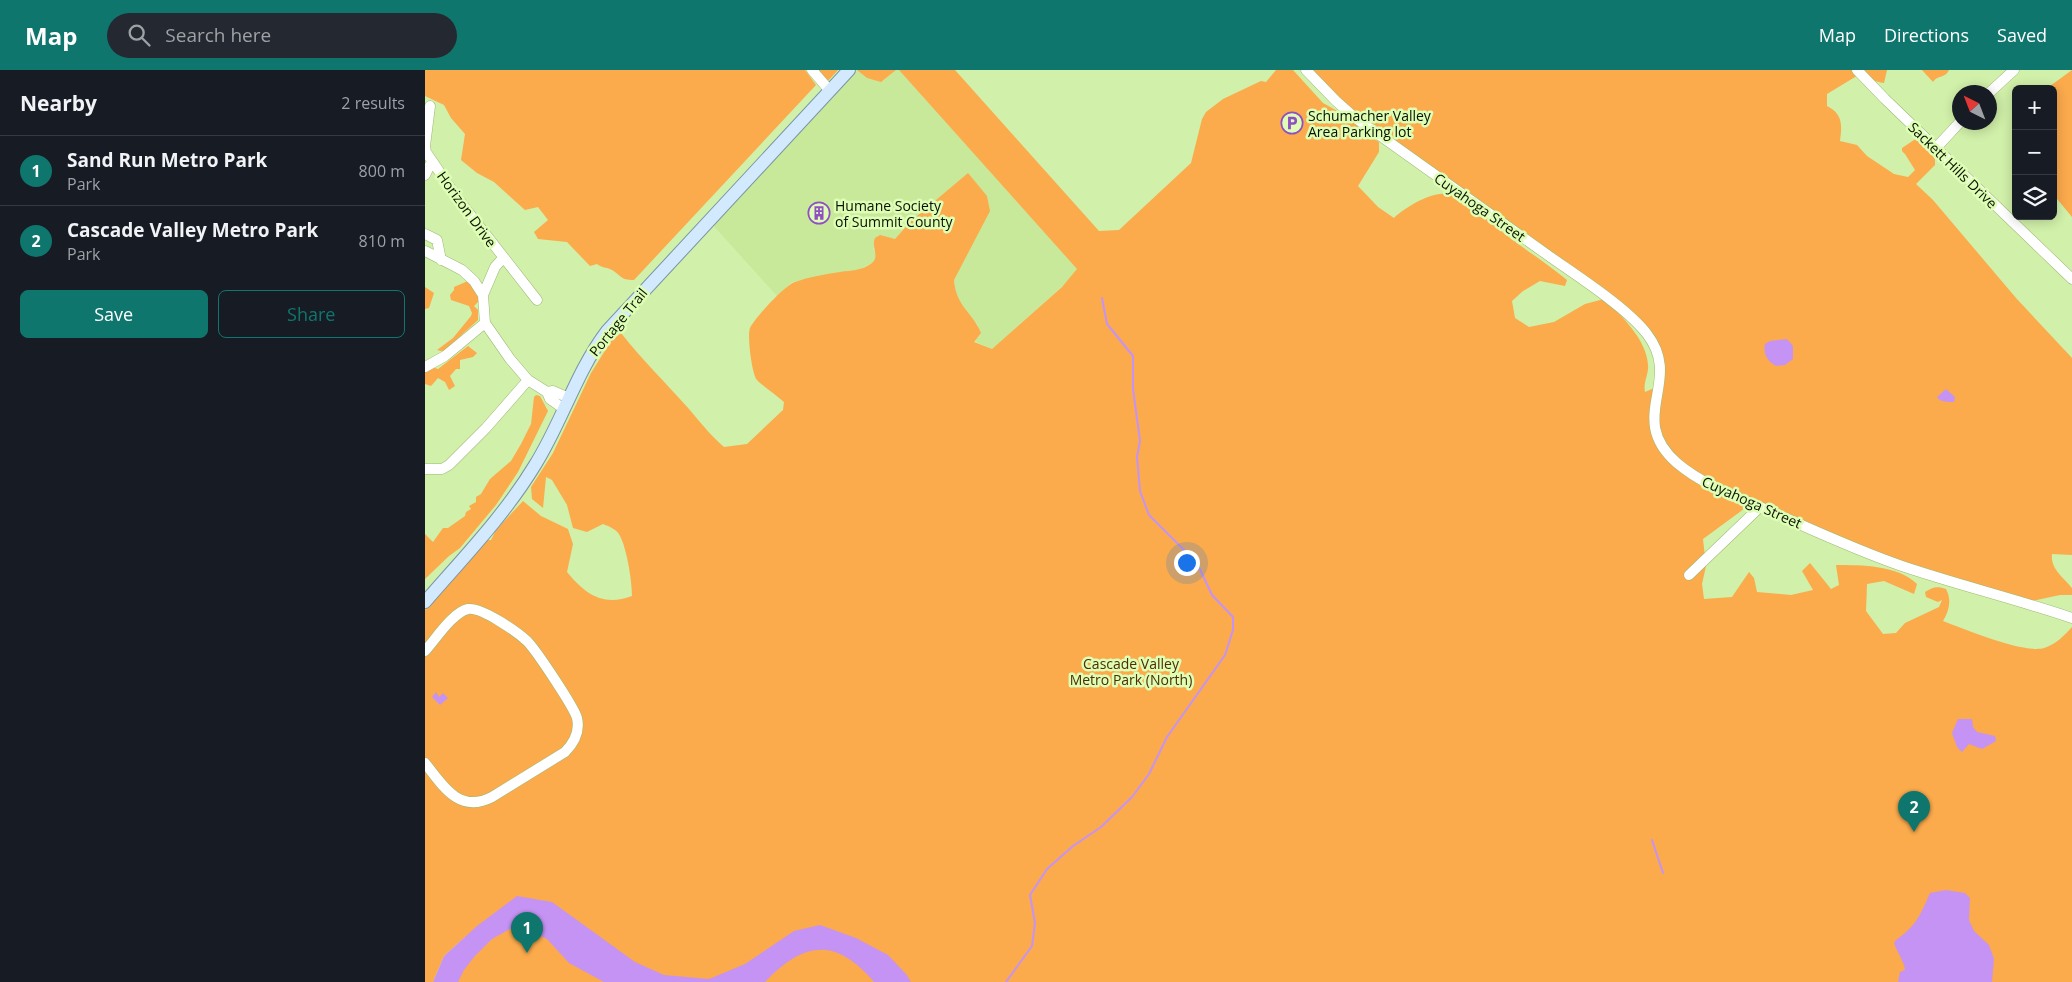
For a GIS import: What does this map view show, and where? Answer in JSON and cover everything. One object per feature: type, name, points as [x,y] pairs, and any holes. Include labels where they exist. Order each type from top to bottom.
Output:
[{"type":"main road","name":"Portage Trail","points":[[425,602],[480,540],[511,501],[535,465],[586,362],[607,331],[849,70]]},
{"type":"street","points":[[812,70],[830,91]]},
{"type":"street","name":"Cuyahoga Street","points":[[1306,70],[1354,117],[1576,276],[1642,328],[1657,351],[1661,367],[1653,424],[1663,447],[1678,464],[1693,475],[1759,507],[1900,566],[2072,618]]},
{"type":"street","name":"Sackett Hills Drive","points":[[1857,70],[2072,279]]},
{"type":"street","points":[[1997,86],[2014,70]]},
{"type":"street","points":[[425,175],[432,161],[425,149],[430,106]]},
{"type":"street","points":[[1936,148],[1953,130]]},
{"type":"street","name":"Horizon Drive","points":[[432,161],[458,199],[537,300]]},
{"type":"street","points":[[425,234],[437,240],[441,260]]},
{"type":"street","points":[[425,252],[462,270],[474,281],[483,295],[485,323],[510,359],[529,380],[547,392],[553,391],[566,404]]},
{"type":"street","name":"Horizon Drive","points":[[483,295],[495,267],[503,258]]},
{"type":"street","points":[[425,367],[445,356],[485,323]]},
{"type":"street","points":[[425,469],[442,469],[449,464],[486,428],[529,380]]},
{"type":"street","points":[[1689,574],[1759,507]]},
{"type":"street","points":[[425,651],[460,612],[468,609],[480,610],[530,644],[574,709],[577,728],[574,742],[565,752],[492,798],[479,803],[468,802],[456,797],[446,789],[425,763]]},
{"type":"shaded area","points":[[857,70],[867,78],[883,81],[896,70],[899,70],[1077,269],[1078,272],[992,349],[974,341],[978,325],[965,310],[955,293],[954,280],[970,248],[968,173],[911,221],[895,239],[873,248],[876,255],[875,261],[856,271],[841,272],[792,282],[777,296],[711,223]]},
{"type":"shaded area","points":[[1787,339],[1793,346],[1793,359],[1785,365],[1776,366],[1766,357],[1765,344],[1770,341]]},
{"type":"shaded area","points":[[1946,389],[1955,397],[1954,402],[1938,399],[1937,397]]},
{"type":"shaded area","points":[[436,692],[439,697],[443,693],[448,698],[440,705],[432,697]]},
{"type":"shaded area","points":[[1958,719],[1972,719],[1973,727],[1977,732],[1995,736],[1996,741],[1982,749],[1969,744],[1962,752],[1957,747],[1952,733]]},
{"type":"shaded area","points":[[1946,890],[1965,893],[1970,898],[1969,920],[1974,931],[1989,945],[1994,959],[1992,982],[1898,982],[1900,972],[1905,970],[1894,943],[1914,924],[1930,893]]},
{"type":"shaded area","points":[[517,896],[552,902],[635,962],[664,975],[709,979],[745,964],[794,931],[820,925],[856,938],[888,955],[911,982],[874,982],[860,967],[846,957],[833,951],[820,950],[807,952],[793,958],[779,968],[765,982],[604,982],[569,963],[547,939],[523,928],[512,928],[492,939],[474,957],[458,982],[433,982],[444,956],[477,926]]},
{"type":"green space","points":[[425,70],[805,70],[816,85],[634,280],[629,280],[597,264],[590,266],[567,242],[538,239],[534,232],[548,220],[538,207],[525,210],[494,182],[477,173],[461,160],[465,134],[451,118],[444,105],[425,96]]},
{"type":"green space","points":[[814,70],[838,70],[827,82]]},
{"type":"green space","points":[[857,70],[896,70],[881,82],[867,78]]},
{"type":"green space","name":"Cascade Valley Metro Park (North)","points":[[899,70],[955,70],[1099,231],[1119,230],[1191,163],[1202,119],[1206,112],[1223,99],[1261,81],[1266,82],[1276,70],[1293,70],[1323,103],[1350,118],[1362,131],[1379,142],[1379,152],[1358,186],[1378,207],[1394,218],[1411,205],[1439,194],[1452,196],[1470,206],[1567,280],[1565,286],[1540,281],[1523,291],[1512,301],[1515,318],[1529,327],[1554,322],[1585,304],[1604,299],[1632,329],[1643,346],[1648,365],[1645,392],[1659,386],[1661,367],[1657,351],[1642,328],[1576,276],[1354,117],[1307,70],[1857,70],[1860,74],[1827,94],[1827,106],[1839,116],[1840,141],[1857,145],[1867,156],[1894,174],[1908,177],[1915,170],[1902,151],[1902,148],[1917,138],[1935,159],[1935,165],[1916,184],[1933,200],[2016,298],[2072,358],[2072,555],[2052,554],[2052,559],[2055,569],[2072,588],[2072,595],[2060,595],[2023,603],[1900,566],[1752,503],[1703,539],[1706,566],[1702,584],[1704,599],[1732,597],[1749,572],[1754,578],[1757,592],[1791,595],[1813,590],[1802,571],[1810,563],[1831,589],[1839,585],[1836,565],[1868,566],[1900,573],[1917,584],[1914,594],[1884,581],[1867,584],[1866,611],[1883,634],[1896,633],[1905,623],[1939,607],[1942,600],[1938,602],[1926,597],[1925,592],[1938,587],[1946,589],[1949,597],[1947,613],[1943,621],[2009,644],[2035,649],[2048,647],[2072,627],[2072,982],[446,982],[454,965],[472,944],[465,937],[444,956],[433,982],[425,982],[425,610],[485,540],[491,540],[496,530],[523,501],[541,516],[568,529],[573,544],[567,572],[581,587],[603,599],[622,599],[632,596],[627,558],[620,535],[603,524],[587,532],[573,528],[567,505],[552,480],[546,477],[543,508],[532,499],[531,487],[553,453],[591,373],[611,341],[621,333],[637,353],[724,447],[747,444],[783,410],[784,402],[758,381],[753,370],[749,332],[758,317],[790,284],[868,266],[875,257],[875,238],[880,235],[895,239],[911,221],[968,173],[987,196],[990,211],[954,280],[955,289],[961,303],[981,333],[974,342],[992,349],[1062,287],[1077,269]]},
{"type":"green space","points":[[1864,70],[1887,70],[1884,83],[1869,78]]},
{"type":"green space","points":[[1922,70],[1949,70],[1948,73],[1933,82]]},
{"type":"green space","points":[[2072,70],[2072,217],[2057,199],[2057,85],[2051,85]]},
{"type":"green space","points":[[468,281],[479,298],[479,301],[474,306],[478,310],[478,320],[445,350],[437,350],[453,338],[471,316],[472,313],[469,306],[451,300],[450,295],[454,287]]},
{"type":"green space","points":[[425,287],[434,293],[429,308],[425,309]]},
{"type":"green space","points":[[468,346],[477,353],[473,357],[460,360],[460,369],[456,369],[450,376],[455,386],[449,390],[445,382],[438,378],[431,386],[425,384],[425,372],[432,367],[438,369]]},
{"type":"green space","points":[[536,395],[540,396],[548,411],[518,472],[496,505],[460,548],[425,579],[425,534],[433,542],[443,528],[448,528],[465,516],[466,512],[471,509],[469,506],[476,502],[476,497],[481,494],[490,479],[511,461],[531,424],[534,397]]},
{"type":"waterway","points":[[1006,982],[1032,946],[1035,923],[1030,895],[1047,869],[1073,846],[1101,827],[1132,797],[1149,774],[1167,737],[1225,655],[1233,630],[1233,617],[1212,595],[1197,563],[1149,515],[1140,491],[1137,457],[1140,441],[1133,389],[1133,356],[1107,324],[1102,298]]},
{"type":"waterway","points":[[1652,840],[1663,873]]},
{"type":"place","name":"Schumacher Valley Area Parking lot","points":[[1292,123]]},
{"type":"place","name":"Humane Society of Summit County","points":[[819,213]]},
{"type":"place","name":"Cascade Valley Metro Park","points":[[1914,832]]},
{"type":"place","name":"Sand Run Metro Park","points":[[527,953]]}]
